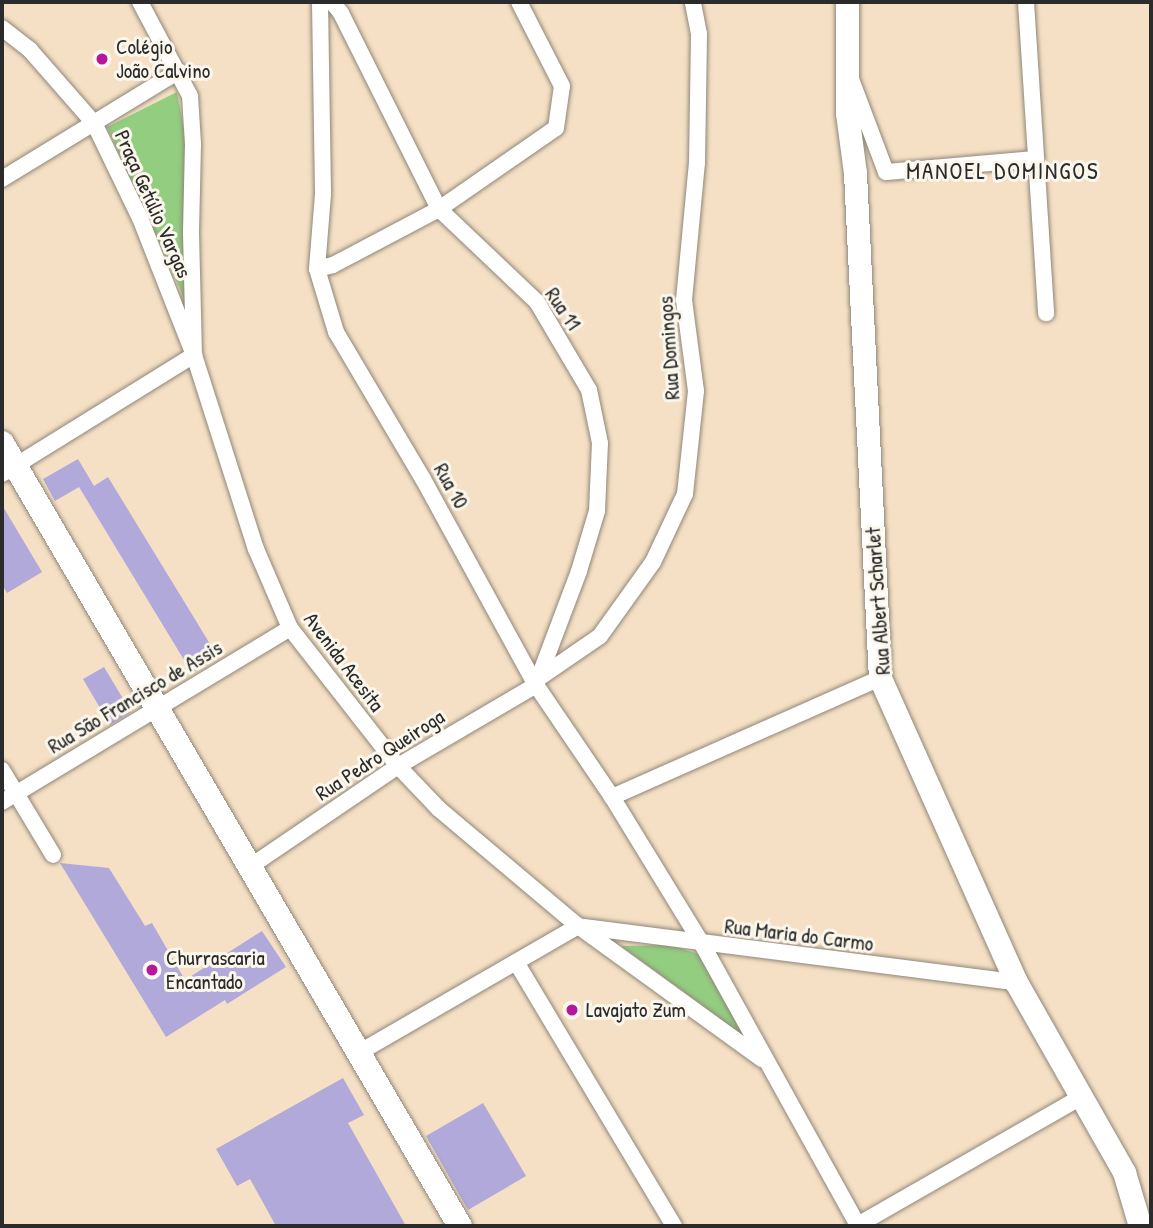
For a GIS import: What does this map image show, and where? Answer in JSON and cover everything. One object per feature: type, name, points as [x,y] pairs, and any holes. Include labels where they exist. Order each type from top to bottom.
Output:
[{"type":"main road","name":"Rua Albert Scharlet","points":[[847,2],[847,113],[855,173],[880,678],[1016,982],[1125,1172],[1140,1226]]},
{"type":"main road","points":[[2,443],[9,470],[158,708],[460,1226]]},
{"type":"street","name":"Avenida Acesita","points":[[140,2],[190,96],[193,144],[191,233],[194,355],[256,549],[290,628],[398,766],[439,809],[578,926],[767,1063]]},
{"type":"street","name":"Rua 10","points":[[320,2],[323,194],[317,269],[336,332],[423,479],[537,682],[612,797],[702,944],[857,1226]]},
{"type":"street","name":"Rua 11","points":[[332,2],[341,13],[439,209],[537,302],[589,390],[600,443],[597,512],[579,571],[537,682]]},
{"type":"street","points":[[317,269],[333,265],[439,209],[556,128],[562,86],[519,2]]},
{"type":"street","name":"Rua Domingos","points":[[537,682],[600,636],[653,562],[685,494],[696,391],[684,300],[697,163],[699,34],[693,2]]},
{"type":"street","points":[[1026,2],[1045,313]]},
{"type":"street","points":[[2,27],[30,50],[94,123],[2,179]]},
{"type":"street","points":[[846,67],[886,173],[1035,159]]},
{"type":"street","name":"Praça Getúlio Vargas","points":[[178,71],[94,123],[140,218],[194,355]]},
{"type":"street","points":[[9,470],[194,355]]},
{"type":"street","name":"Rua São Francisco de Assis","points":[[2,802],[290,628]]},
{"type":"street","points":[[612,797],[880,678]]},
{"type":"street","name":"Rua Pedro Queiroga","points":[[251,866],[398,766],[537,682]]},
{"type":"street","points":[[2,770],[53,855]]},
{"type":"street","points":[[360,1052],[578,926]]},
{"type":"street","name":"Rua Maria do Carmo","points":[[578,926],[702,944],[1016,982]]},
{"type":"street","points":[[516,962],[674,1226]]},
{"type":"street","points":[[857,1226],[1081,1097]]},
{"type":"green space","points":[[177,92],[186,140],[184,298],[107,127]]},
{"type":"green space","points":[[670,945],[702,955],[745,1037],[621,946]]},
{"type":"building","points":[[78,459],[94,486],[108,477],[218,657],[192,673],[79,487],[55,501],[43,479]]},
{"type":"building","points":[[2,505],[42,572],[7,593],[2,584]]},
{"type":"building","points":[[104,667],[131,712],[110,725],[83,679]]},
{"type":"building","name":"Churrascaria Encantado","points":[[60,863],[109,868],[145,926],[152,923],[185,980],[262,931],[286,967],[227,1004],[225,1000],[166,1037]]},
{"type":"building","points":[[343,1078],[364,1115],[348,1123],[406,1226],[276,1226],[250,1179],[237,1186],[216,1149]]},
{"type":"building","points":[[483,1103],[526,1176],[468,1210],[426,1136]]},
{"type":"place","name":"Colégio João Calvino","points":[[102,59]]},
{"type":"place","name":"Churrascaria Encantado","points":[[152,970]]},
{"type":"place","name":"Lavajato Zum","points":[[572,1010]]},
{"type":"district","name":"MANOEL DOMINGOS","points":[[1003,171]]}]
